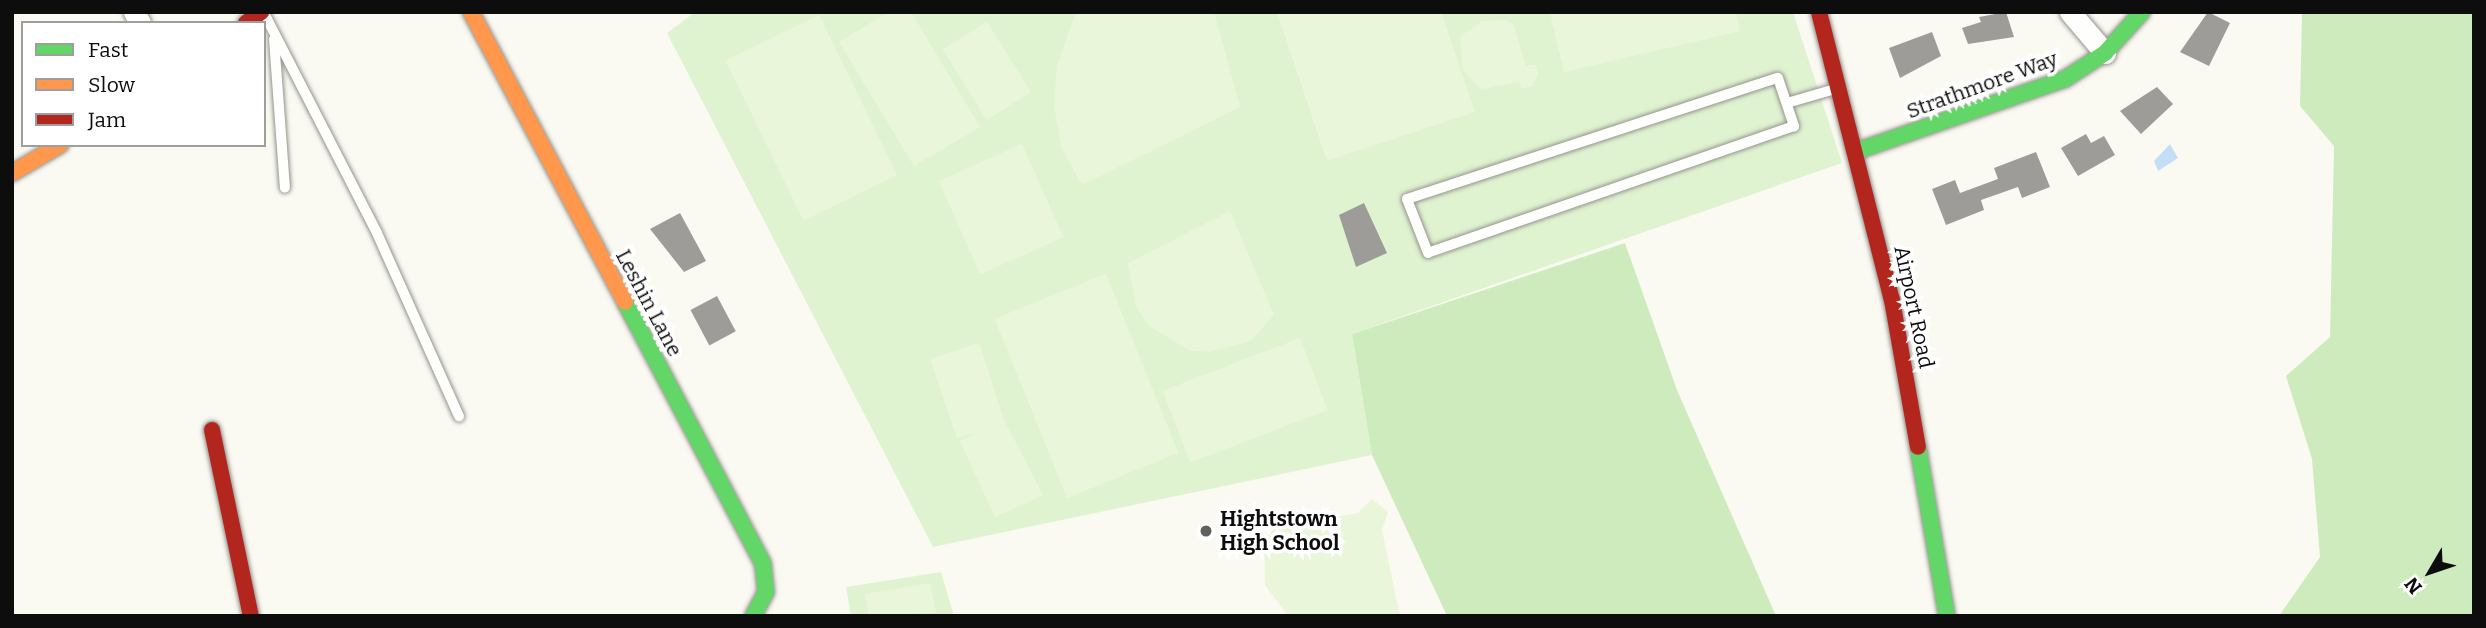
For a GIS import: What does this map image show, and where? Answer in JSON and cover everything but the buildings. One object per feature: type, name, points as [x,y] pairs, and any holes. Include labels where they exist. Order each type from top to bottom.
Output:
[{"type":"street","name":"Leshin Lane","points":[[471,12],[763,564],[766,592],[753,616]]},
{"type":"street","name":"Airport Road","points":[[1819,12],[1857,151],[1911,393],[1947,616]]},
{"type":"street","points":[[2070,12],[2105,54]]},
{"type":"street","name":"Strathmore Way","points":[[1857,151],[2065,79],[2105,54],[2142,12]]},
{"type":"street","points":[[12,173],[57,147]]},
{"type":"street","points":[[212,430],[251,616]]},
{"type":"lane","points":[[262,12],[377,233],[459,416]]},
{"type":"lane","points":[[274,32],[286,131],[285,188]]},
{"type":"lane","points":[[1779,78],[1787,103],[1794,126],[1428,253],[1407,199],[1779,78]]},
{"type":"lane","points":[[1787,103],[1841,87]]},
{"type":"green space","points":[[695,12],[1793,12],[1842,163],[1352,334],[1372,455],[933,547],[667,33]]},
{"type":"green space","points":[[889,12],[911,12],[980,127],[914,166],[839,42]]},
{"type":"green space","points":[[1076,12],[1214,12],[1240,107],[1082,185],[1062,149],[1054,106],[1057,66]]},
{"type":"green space","points":[[1277,12],[1441,12],[1475,112],[1327,161]]},
{"type":"green space","points":[[1550,12],[1736,12],[1740,31],[1564,72]]},
{"type":"green space","points":[[2302,12],[2474,12],[2474,616],[2279,616],[2320,557],[2312,459],[2286,376],[2330,337],[2334,146],[2300,106]]},
{"type":"green space","points":[[819,15],[897,175],[804,221],[726,61]]},
{"type":"green space","points":[[1505,20],[1513,23],[1526,66],[1536,65],[1538,75],[1532,86],[1522,89],[1519,82],[1481,89],[1463,70],[1460,37],[1482,21]]},
{"type":"green space","points":[[987,22],[1031,92],[987,120],[943,50]]},
{"type":"green space","points":[[1022,144],[1063,237],[980,274],[939,181]]},
{"type":"green space","points":[[1230,211],[1274,315],[1251,341],[1209,352],[1189,350],[1149,326],[1136,307],[1128,263]]},
{"type":"green space","points":[[1625,243],[1677,390],[1776,616],[1447,616],[1372,455],[1352,334]]},
{"type":"green space","points":[[1106,274],[1178,453],[1067,498],[995,319]]},
{"type":"green space","points":[[1300,338],[1328,410],[1190,463],[1163,391]]},
{"type":"green space","points":[[979,343],[1004,420],[1043,495],[995,517],[960,441],[981,431],[957,438],[930,359]]},
{"type":"green space","points":[[1372,499],[1388,512],[1382,530],[1400,616],[1288,616],[1265,585],[1264,538],[1278,526],[1358,513]]},
{"type":"green space","points":[[941,572],[954,616],[851,616],[846,587]]},
{"type":"green space","points":[[930,583],[936,613],[869,616],[865,594]]},
{"type":"water","points":[[2170,144],[2178,158],[2158,171],[2154,161]]},
{"type":"traffic: fast","points":[[1857,151],[2065,79],[2105,53],[2142,12]]},
{"type":"traffic: fast","points":[[625,302],[763,564],[766,592],[753,616]]},
{"type":"traffic: fast","points":[[1918,447],[1947,616]]},
{"type":"traffic: slow","points":[[471,12],[625,302]]},
{"type":"traffic: slow","points":[[12,173],[57,147]]},
{"type":"traffic: jam","points":[[249,21],[261,12]]},
{"type":"traffic: jam","points":[[1819,12],[1892,300],[1918,447]]},
{"type":"traffic: jam","points":[[212,430],[251,616]]},
{"type":"place","name":"Hightstown High School","points":[[1206,531]]}]
